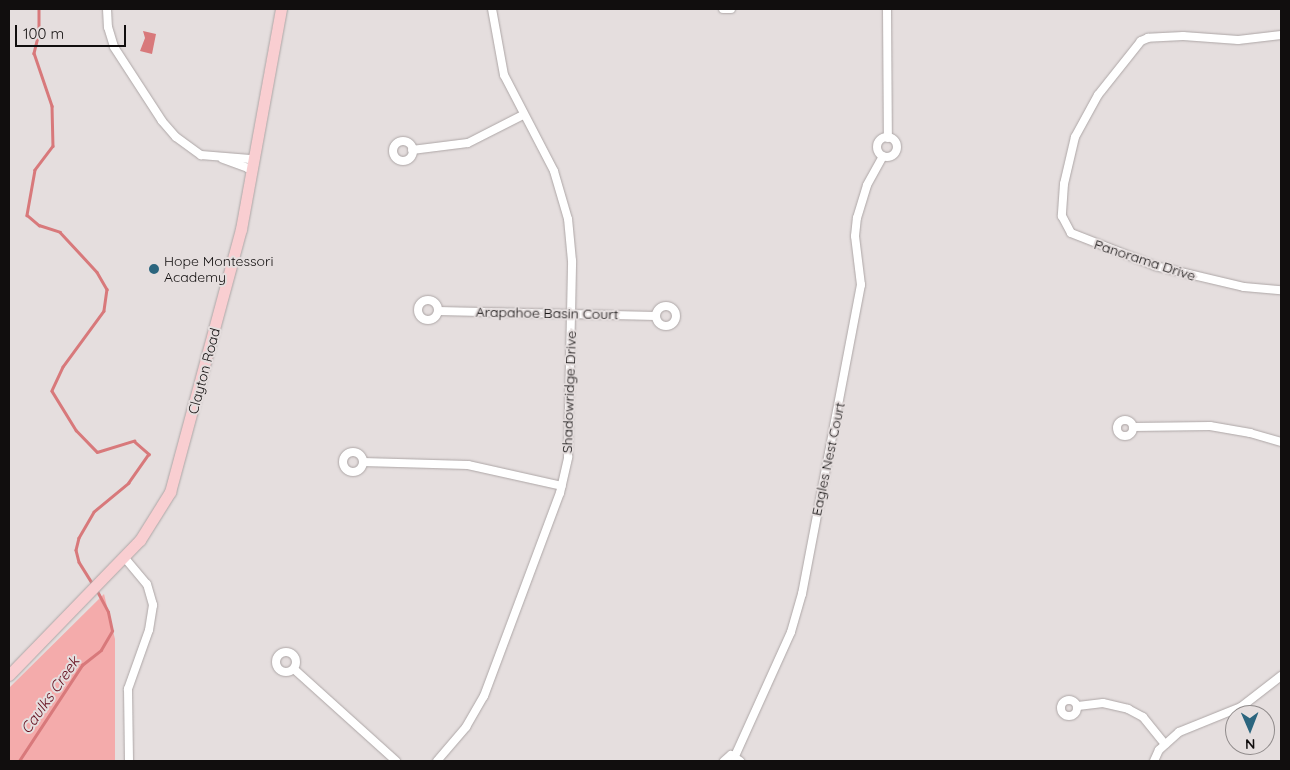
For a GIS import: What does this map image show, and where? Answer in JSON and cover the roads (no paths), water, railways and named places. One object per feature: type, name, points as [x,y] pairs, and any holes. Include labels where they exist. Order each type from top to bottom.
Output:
[{"type":"main road","name":"Clayton Road","points":[[9,676],[152,526],[170,492],[241,229],[281,9]]},
{"type":"street","points":[[107,9],[108,27],[114,47],[162,121],[176,137],[201,155],[223,159],[250,159],[254,165]]},
{"type":"street","name":"Shadowridge Drive","points":[[437,761],[466,727],[484,696],[562,486],[568,457],[571,247],[566,208],[548,159],[523,115],[502,68],[492,9]]},
{"type":"street","points":[[723,9],[731,9]]},
{"type":"street","name":"Eagles Nest Court","points":[[887,9],[888,138]]},
{"type":"street","name":"Panorama Drive","points":[[1281,35],[1238,40],[1183,36],[1141,41],[1098,94],[1081,125],[1066,169],[1062,203],[1065,223],[1072,233],[1087,241],[1155,266],[1208,280],[1281,290]]},
{"type":"street","points":[[412,150],[468,143],[523,115]]},
{"type":"street","name":"Eagles Nest Court","points":[[883,156],[892,156],[897,148],[896,142],[888,138]]},
{"type":"street","name":"Eagles Nest Court","points":[[883,156],[878,150],[878,144],[888,138]]},
{"type":"street","name":"Eagles Nest Court","points":[[724,761],[729,756],[738,758],[791,632],[801,596],[861,285],[855,236],[857,218],[868,185],[883,156]]},
{"type":"street","name":"Arapahoe Basin Court","points":[[438,311],[656,316]]},
{"type":"street","points":[[1133,427],[1210,426],[1281,442]]},
{"type":"street","points":[[363,462],[468,465],[562,486]]},
{"type":"street","points":[[124,557],[147,584],[153,605],[152,617],[131,684],[130,761]]},
{"type":"street","points":[[295,670],[396,761]]},
{"type":"street","points":[[1154,761],[1165,744],[1190,726],[1241,707],[1281,676]]},
{"type":"street","points":[[1078,706],[1103,703],[1128,709],[1143,717],[1165,744]]},
{"type":"waterway","name":"Caulks Creek","points":[[39,9],[39,33],[34,53],[52,106],[53,146],[35,170],[27,215],[39,225],[60,232],[97,272],[107,289],[104,311],[63,367],[52,391],[76,430],[97,452],[134,441],[149,454],[129,483],[94,512],[79,538],[76,550],[79,562],[93,584]]},
{"type":"waterway","name":"Caulks Creek","points":[[19,761],[82,665],[101,650],[112,631],[108,612],[97,591]]},
{"type":"place","name":"Hope Montessori Academy","points":[[154,269]]}]
